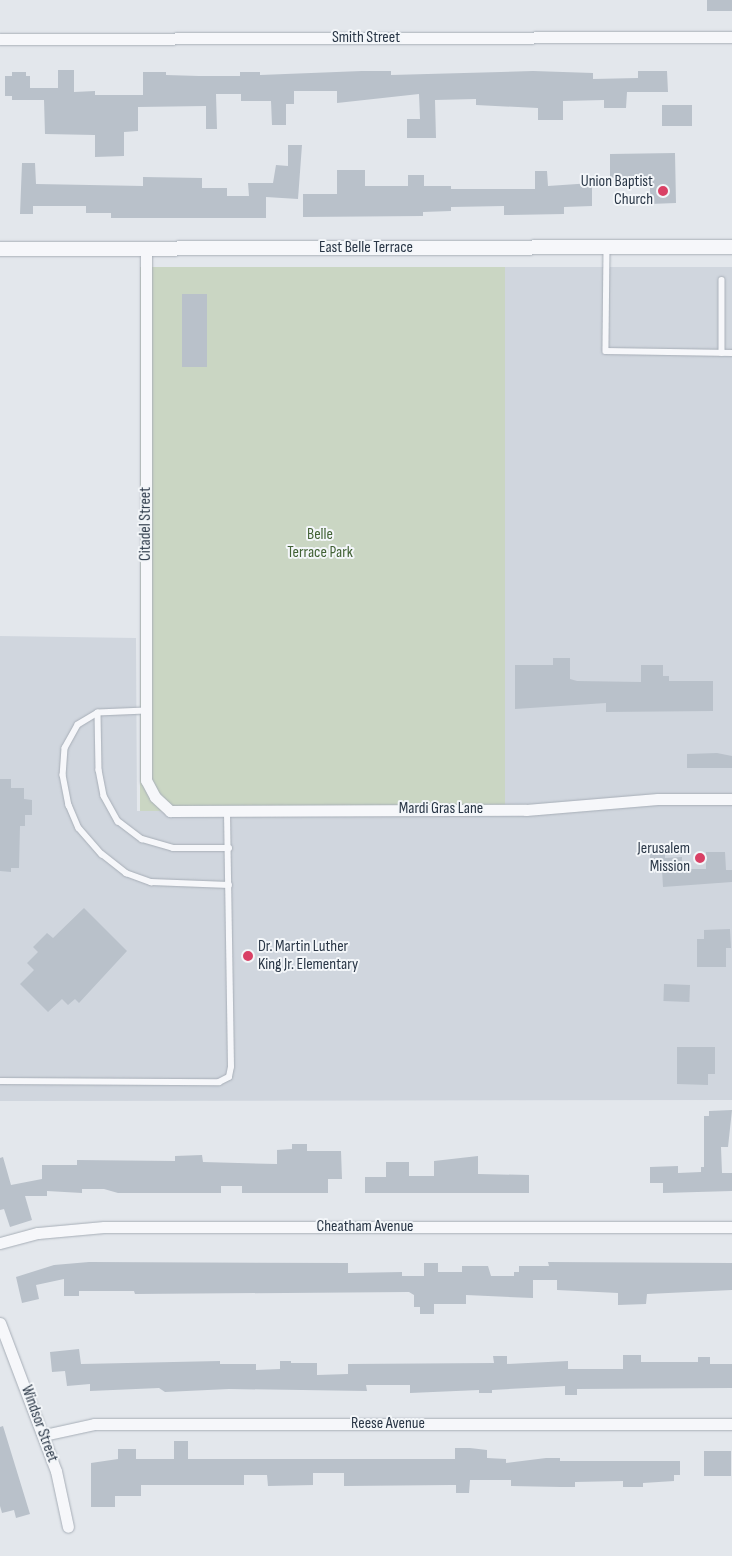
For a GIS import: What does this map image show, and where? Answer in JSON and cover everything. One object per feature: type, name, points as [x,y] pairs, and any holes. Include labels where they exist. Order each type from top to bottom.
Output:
[{"type":"street","name":"Smith Street","points":[[0,39],[732,37]]},
{"type":"street","name":"East Belle Terrace","points":[[0,249],[732,247]]},
{"type":"street","name":"Citadel Street","points":[[146,249],[145,648],[149,711],[146,780],[155,797]]},
{"type":"street","name":"Mardi Gras Lane","points":[[155,797],[170,811],[227,809],[526,810],[658,799],[732,799]]},
{"type":"street","name":"Cheatham Avenue","points":[[0,1243],[38,1233],[104,1227],[732,1227]]},
{"type":"street","name":"Windsor Street","points":[[0,1323],[44,1435],[56,1471],[68,1527]]},
{"type":"street","name":"Reese Avenue","points":[[44,1435],[94,1424],[732,1424]]},
{"type":"lane","points":[[607,248],[606,351],[732,353]]},
{"type":"lane","points":[[722,280],[722,353]]},
{"type":"lane","points":[[149,711],[98,713],[78,725],[65,748],[66,790],[79,828],[102,854],[126,873],[151,882],[229,885]]},
{"type":"lane","points":[[98,713],[99,770],[104,796],[118,821],[142,839],[173,848],[230,848]]},
{"type":"lane","points":[[0,1081],[219,1082],[229,1077],[231,1067],[230,848],[227,809]]},
{"type":"shaded area","points":[[505,267],[732,267],[732,1100],[0,1101],[0,636],[136,638],[137,811],[499,811]]},
{"type":"green space","name":"Belle Terrace Park","points":[[140,267],[505,267],[505,811],[140,811]]},
{"type":"building","points":[[707,0],[732,0],[732,11],[707,11]]},
{"type":"building","points":[[58,70],[74,70],[74,92],[95,91],[95,95],[143,95],[143,72],[166,72],[166,75],[240,76],[240,72],[260,72],[260,75],[391,71],[391,75],[533,71],[593,73],[593,79],[638,78],[638,71],[667,71],[668,92],[627,92],[626,108],[604,108],[604,100],[563,101],[563,120],[538,120],[538,108],[476,105],[476,99],[435,100],[436,138],[407,138],[407,119],[420,119],[419,94],[337,103],[337,91],[294,91],[294,104],[286,104],[286,125],[272,125],[271,101],[241,101],[241,94],[216,94],[217,129],[206,129],[206,106],[138,107],[138,131],[124,132],[124,156],[95,157],[95,135],[45,134],[44,100],[12,100],[12,96],[5,96],[5,76],[12,76],[12,72],[26,72],[26,76],[30,76],[30,88],[58,88]]},
{"type":"building","points":[[662,105],[692,105],[692,126],[662,126]]},
{"type":"building","points":[[288,145],[302,145],[298,199],[266,197],[266,218],[111,218],[111,213],[86,213],[86,206],[33,206],[33,214],[20,214],[22,163],[35,163],[36,184],[143,186],[143,177],[202,178],[202,188],[227,188],[227,196],[249,196],[248,183],[273,183],[276,165],[288,166]]},
{"type":"building","name":"Union Baptist Church","points":[[675,153],[676,203],[650,204],[650,178],[610,178],[610,154]]},
{"type":"building","points":[[337,170],[365,170],[365,186],[408,186],[408,175],[424,175],[424,186],[451,186],[451,189],[535,189],[535,171],[547,171],[548,186],[592,183],[592,206],[564,207],[564,214],[504,215],[504,206],[451,207],[451,211],[423,212],[423,216],[303,217],[303,194],[337,194]]},
{"type":"building","points":[[182,294],[207,294],[207,367],[182,367]]},
{"type":"building","points":[[553,658],[570,658],[570,679],[577,681],[641,682],[641,665],[663,665],[663,676],[669,676],[669,681],[713,681],[713,711],[606,712],[606,703],[515,709],[515,665],[553,665]]},
{"type":"building","points":[[717,753],[732,756],[732,768],[687,768],[687,754]]},
{"type":"building","points":[[0,779],[11,779],[11,788],[24,788],[24,799],[32,800],[32,815],[25,815],[25,826],[20,826],[19,868],[11,868],[11,872],[0,871]]},
{"type":"building","points":[[650,852],[665,852],[665,858],[682,857],[682,869],[706,869],[706,852],[725,852],[726,870],[732,870],[732,882],[663,887],[662,869],[650,870]]},
{"type":"building","points":[[84,908],[127,951],[79,1003],[75,999],[68,1005],[62,999],[48,1012],[20,984],[34,970],[27,963],[38,952],[33,947],[47,933],[53,938]]},
{"type":"building","points":[[730,929],[731,948],[726,948],[726,967],[697,967],[697,939],[704,939],[704,930]]},
{"type":"building","points":[[664,984],[690,985],[689,1002],[663,1001]]},
{"type":"building","points":[[677,1047],[715,1047],[715,1074],[708,1074],[708,1085],[677,1084]]},
{"type":"building","points":[[732,1110],[728,1147],[721,1147],[722,1173],[732,1173],[732,1191],[663,1193],[663,1183],[650,1183],[650,1167],[678,1166],[678,1173],[701,1172],[701,1167],[704,1167],[704,1116],[709,1116],[709,1111]]},
{"type":"building","points":[[292,1144],[307,1144],[307,1151],[341,1151],[342,1179],[328,1179],[328,1193],[242,1193],[242,1186],[221,1186],[221,1193],[118,1193],[104,1189],[82,1189],[82,1193],[47,1191],[47,1196],[25,1196],[32,1220],[10,1227],[4,1209],[0,1210],[0,1158],[3,1157],[11,1185],[42,1179],[42,1165],[77,1165],[77,1160],[175,1161],[175,1156],[202,1155],[203,1162],[277,1164],[277,1150],[292,1149]]},
{"type":"building","points":[[478,1156],[478,1174],[529,1175],[529,1193],[365,1193],[365,1177],[386,1177],[386,1162],[409,1162],[409,1176],[434,1176],[434,1161]]},
{"type":"building","points":[[89,1262],[348,1263],[348,1273],[402,1272],[402,1276],[424,1276],[424,1263],[438,1263],[438,1272],[462,1272],[462,1266],[488,1266],[491,1276],[514,1276],[514,1272],[519,1272],[519,1266],[549,1266],[548,1262],[732,1263],[732,1290],[647,1294],[646,1304],[618,1305],[618,1293],[557,1290],[557,1280],[533,1280],[533,1298],[466,1295],[466,1304],[434,1304],[434,1314],[420,1314],[420,1307],[414,1307],[414,1295],[409,1292],[135,1294],[134,1291],[79,1291],[79,1296],[64,1296],[64,1279],[36,1285],[39,1299],[22,1303],[16,1277],[54,1265]]},
{"type":"building","points":[[79,1349],[81,1364],[220,1361],[220,1364],[256,1364],[256,1370],[280,1369],[280,1361],[291,1361],[291,1363],[317,1363],[317,1375],[348,1374],[348,1364],[494,1363],[493,1356],[507,1356],[507,1364],[568,1361],[568,1369],[623,1369],[623,1355],[641,1355],[641,1362],[698,1362],[698,1357],[710,1357],[710,1364],[732,1364],[732,1388],[577,1389],[577,1395],[565,1395],[565,1386],[492,1390],[492,1393],[479,1393],[479,1390],[410,1393],[410,1385],[366,1385],[367,1391],[229,1389],[165,1392],[159,1388],[90,1391],[90,1384],[67,1386],[65,1371],[52,1372],[50,1352]]},
{"type":"building","points":[[3,1426],[30,1514],[16,1518],[14,1510],[2,1513],[0,1506],[0,1427]]},
{"type":"building","points":[[174,1441],[188,1441],[188,1459],[455,1459],[455,1448],[470,1448],[487,1450],[487,1458],[506,1459],[506,1463],[546,1458],[560,1458],[560,1461],[680,1461],[680,1475],[674,1475],[674,1481],[643,1483],[643,1487],[623,1487],[623,1481],[575,1482],[575,1487],[561,1487],[511,1486],[511,1480],[470,1480],[469,1493],[456,1493],[456,1485],[344,1486],[344,1473],[313,1473],[313,1485],[268,1486],[267,1475],[244,1475],[244,1485],[141,1485],[141,1496],[115,1496],[115,1507],[91,1507],[91,1463],[118,1459],[118,1449],[136,1449],[136,1459],[174,1459]]},
{"type":"building","points":[[704,1451],[731,1451],[731,1476],[704,1476]]},
{"type":"place","name":"Union Baptist Church","points":[[663,191]]},
{"type":"place","name":"Jerusalem Mission","points":[[700,858]]},
{"type":"place","name":"Dr. Martin Luther King Jr. Elementary","points":[[248,956]]}]
